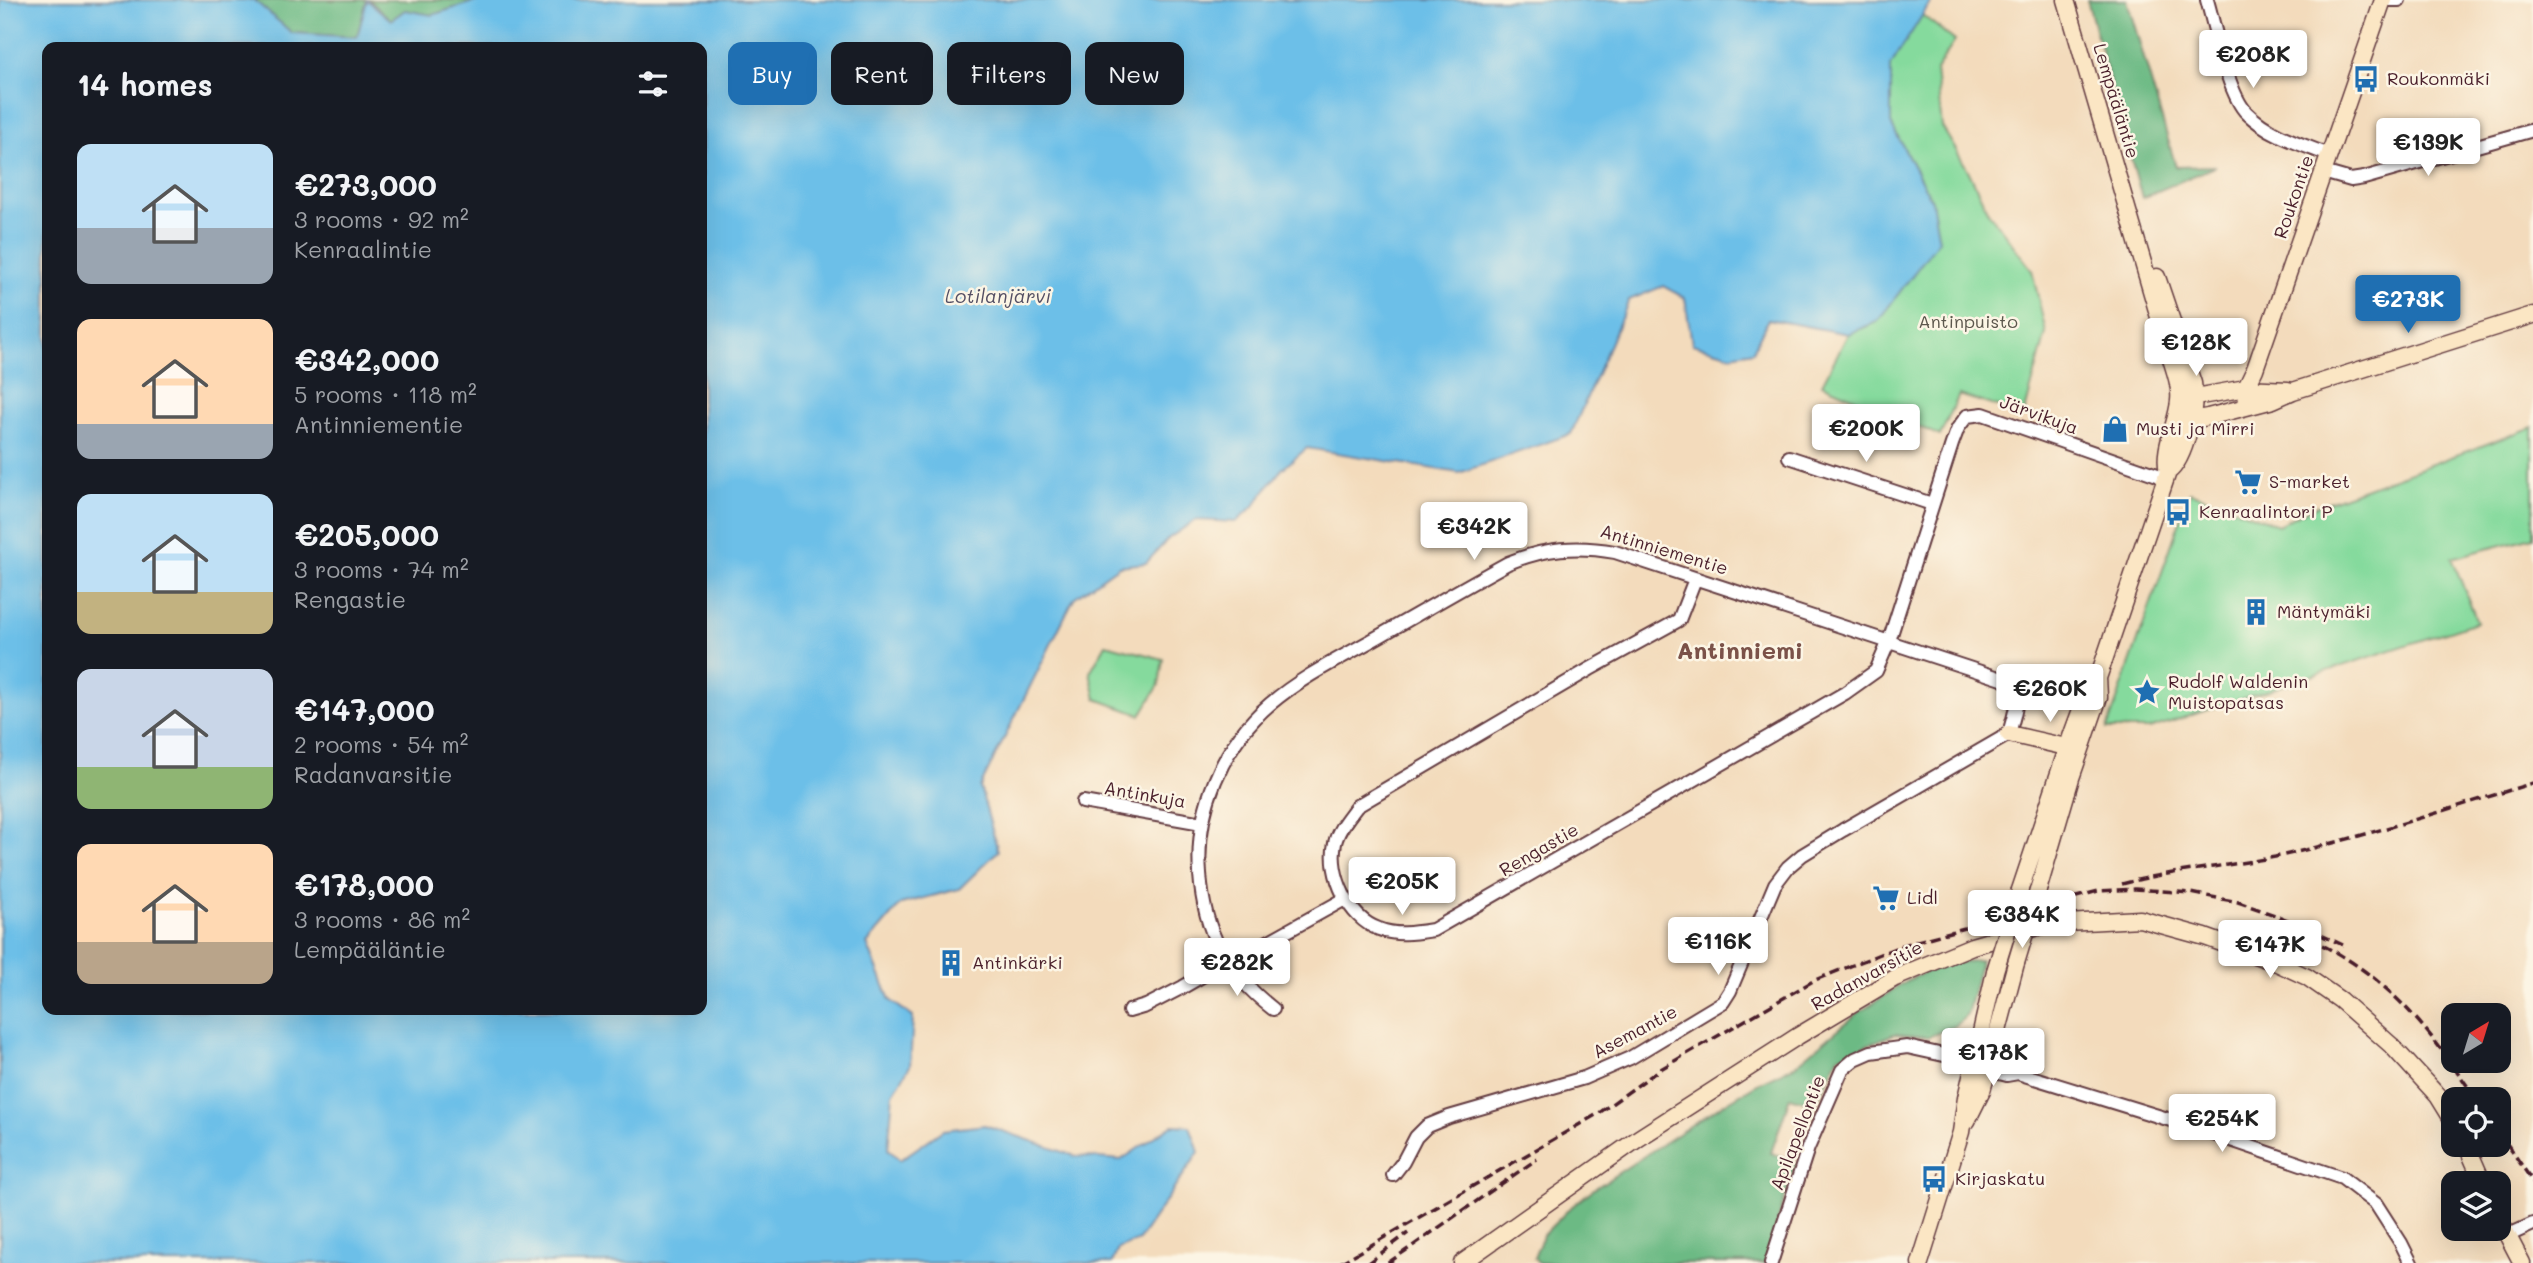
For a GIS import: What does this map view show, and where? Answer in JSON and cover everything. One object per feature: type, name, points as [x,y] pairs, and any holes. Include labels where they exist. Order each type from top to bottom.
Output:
[{"type":"street","name":"Lempääläntie","points":[[1984,1065],[1995,971],[2020,890],[2071,752],[2099,697],[2098,678],[2167,475],[2177,464],[2184,418],[2179,386],[2066,0]]},
{"type":"street","points":[[2207,0],[2230,81],[2245,111],[2271,131],[2329,155]]},
{"type":"street","points":[[2385,0],[2399,0]]},
{"type":"street","name":"Roukontie","points":[[2247,406],[2246,388],[2385,0]]},
{"type":"street","points":[[2323,172],[2351,180],[2364,178],[2533,130]]},
{"type":"street","name":"Lempääläntie","points":[[2129,212],[2147,251],[2193,383],[2195,397]]},
{"type":"street","points":[[2293,391],[2246,388],[2195,397],[2185,402],[2184,418],[2273,400],[2293,391],[2533,315]]},
{"type":"street","name":"Järvikuja","points":[[1889,641],[1932,504],[1962,421],[1975,414],[1992,417],[2167,475]]},
{"type":"street","points":[[1789,457],[1932,504]]},
{"type":"street","name":"Antinniementie","points":[[1273,1009],[1244,982],[1228,961],[1209,931],[1201,900],[1198,855],[1202,823],[1208,798],[1221,768],[1246,730],[1270,704],[1302,680],[1508,563],[1532,553],[1585,547],[1615,552],[2010,683],[2017,697],[2009,734]]},
{"type":"street","name":"Rengastie","points":[[1695,579],[1679,620],[1357,806],[1344,824],[1335,844],[1335,867],[1345,899],[1359,916],[1378,929],[1404,934],[1433,930],[1845,693],[1876,671],[1889,641]]},
{"type":"street","points":[[2009,734],[2071,752]]},
{"type":"street","name":"Asemantie","points":[[1393,1175],[1416,1137],[1427,1126],[1449,1117],[1584,1078],[1630,1058],[1723,1002],[1774,884],[1788,867],[1802,855],[1843,830],[2009,734]]},
{"type":"street","name":"Lempääläntie","points":[[1920,1263],[1961,1132],[1966,1098],[1984,1065],[2039,887],[2071,752]]},
{"type":"street","name":"Antinkuja","points":[[1083,802],[1202,823]]},
{"type":"street","points":[[1129,1011],[1146,1006],[1184,987],[1345,899]]},
{"type":"street","name":"Radanvarsitie","points":[[1462,1263],[1639,1138],[1798,1036],[1895,978],[1972,946],[2048,924],[2140,919],[2205,937],[2277,963],[2306,977],[2340,1000],[2392,1046],[2441,1102]]},
{"type":"street","name":"Apilapellontie","points":[[1771,1263],[1808,1148],[1842,1070],[1855,1059],[1888,1048],[1907,1047],[1984,1065]]},
{"type":"street","points":[[1984,1065],[2007,1075],[2018,1073],[2187,1125],[2342,1178],[2376,1205],[2411,1263]]},
{"type":"street","points":[[2511,1234],[2533,1224]]},
{"type":"street","points":[[2510,1241],[2522,1263]]},
{"type":"green space","points":[[254,0],[367,0],[357,37],[292,33]]},
{"type":"green space","points":[[369,0],[480,0],[432,15],[405,10],[391,20]]},
{"type":"green space","points":[[2087,0],[2127,0],[2176,167],[2216,166],[2142,198]]},
{"type":"green space","name":"Antinpuisto","points":[[1921,14],[1955,41],[1936,70],[1942,127],[1968,170],[1988,212],[2032,270],[2046,333],[2024,415],[1959,395],[1940,436],[1822,384],[1848,334],[1877,322],[1932,201],[1891,124],[1891,65]]},
{"type":"green space","points":[[2533,427],[2533,537],[2452,558],[2477,622],[2149,729],[2107,729],[2190,492],[2278,525],[2307,510]]},
{"type":"green space","points":[[1106,644],[1163,659],[1159,685],[1141,715],[1096,699],[1090,672]]},
{"type":"green space","points":[[1981,960],[1967,1015],[1956,1026],[1928,1037],[1894,1034],[1839,1056],[1815,1104],[1790,1097],[1771,1153],[1796,1162],[1765,1263],[1539,1263],[1534,1258],[1543,1235],[1591,1191],[1717,1108],[1794,1066],[1858,1013],[1910,979],[1945,964]]},
{"type":"water","name":"Lotilanjärvi","points":[[0,0],[254,0],[292,33],[357,37],[367,0],[391,20],[405,10],[432,15],[480,0],[1932,0],[1891,65],[1891,124],[1932,201],[1939,240],[1877,322],[1848,334],[1768,319],[1753,351],[1731,355],[1692,344],[1685,298],[1663,286],[1629,300],[1571,434],[1459,473],[1307,448],[1281,470],[1253,507],[1236,522],[1196,520],[1169,538],[1146,563],[1119,566],[1074,598],[980,787],[998,851],[959,889],[901,904],[867,944],[890,1000],[913,1017],[910,1066],[893,1094],[888,1149],[900,1160],[943,1130],[985,1125],[1075,1156],[1121,1160],[1172,1125],[1190,1126],[1199,1152],[1139,1240],[1118,1249],[1112,1263],[0,1263]]},
{"type":"railway","points":[[2122,884],[2308,849],[2405,823],[2533,783]]},
{"type":"railway","points":[[1340,1263],[1599,1113],[1659,1070],[1815,980],[1903,945],[2098,891],[2135,889],[2191,893],[2238,902],[2283,918],[2343,945]]},
{"type":"railway","points":[[2322,945],[2347,959],[2390,992],[2427,1032],[2468,1087]]},
{"type":"railway","points":[[2511,1150],[2533,1182]]},
{"type":"railway","points":[[1388,1263],[1537,1159]]},
{"type":"railway","points":[[1368,1263],[1408,1233]]},
{"type":"place","name":"Roukonmäki","points":[[2366,79]]},
{"type":"place","name":"Musti ja Mirri","points":[[2115,429]]},
{"type":"place","name":"S-market","points":[[2248,482]]},
{"type":"place","name":"Kenraalintori P","points":[[2178,512]]},
{"type":"place","name":"Mäntymäki","points":[[2256,612]]},
{"type":"place","name":"Rudolf Waldenin Muistopatsas","points":[[2147,692]]},
{"type":"place","name":"Lidl","points":[[1886,898]]},
{"type":"place","name":"Antinkärki","points":[[951,963]]},
{"type":"place","name":"Kirjaskatu","points":[[1934,1179]]},
{"type":"district","name":"Antinniemi","points":[[1740,651]]}]
